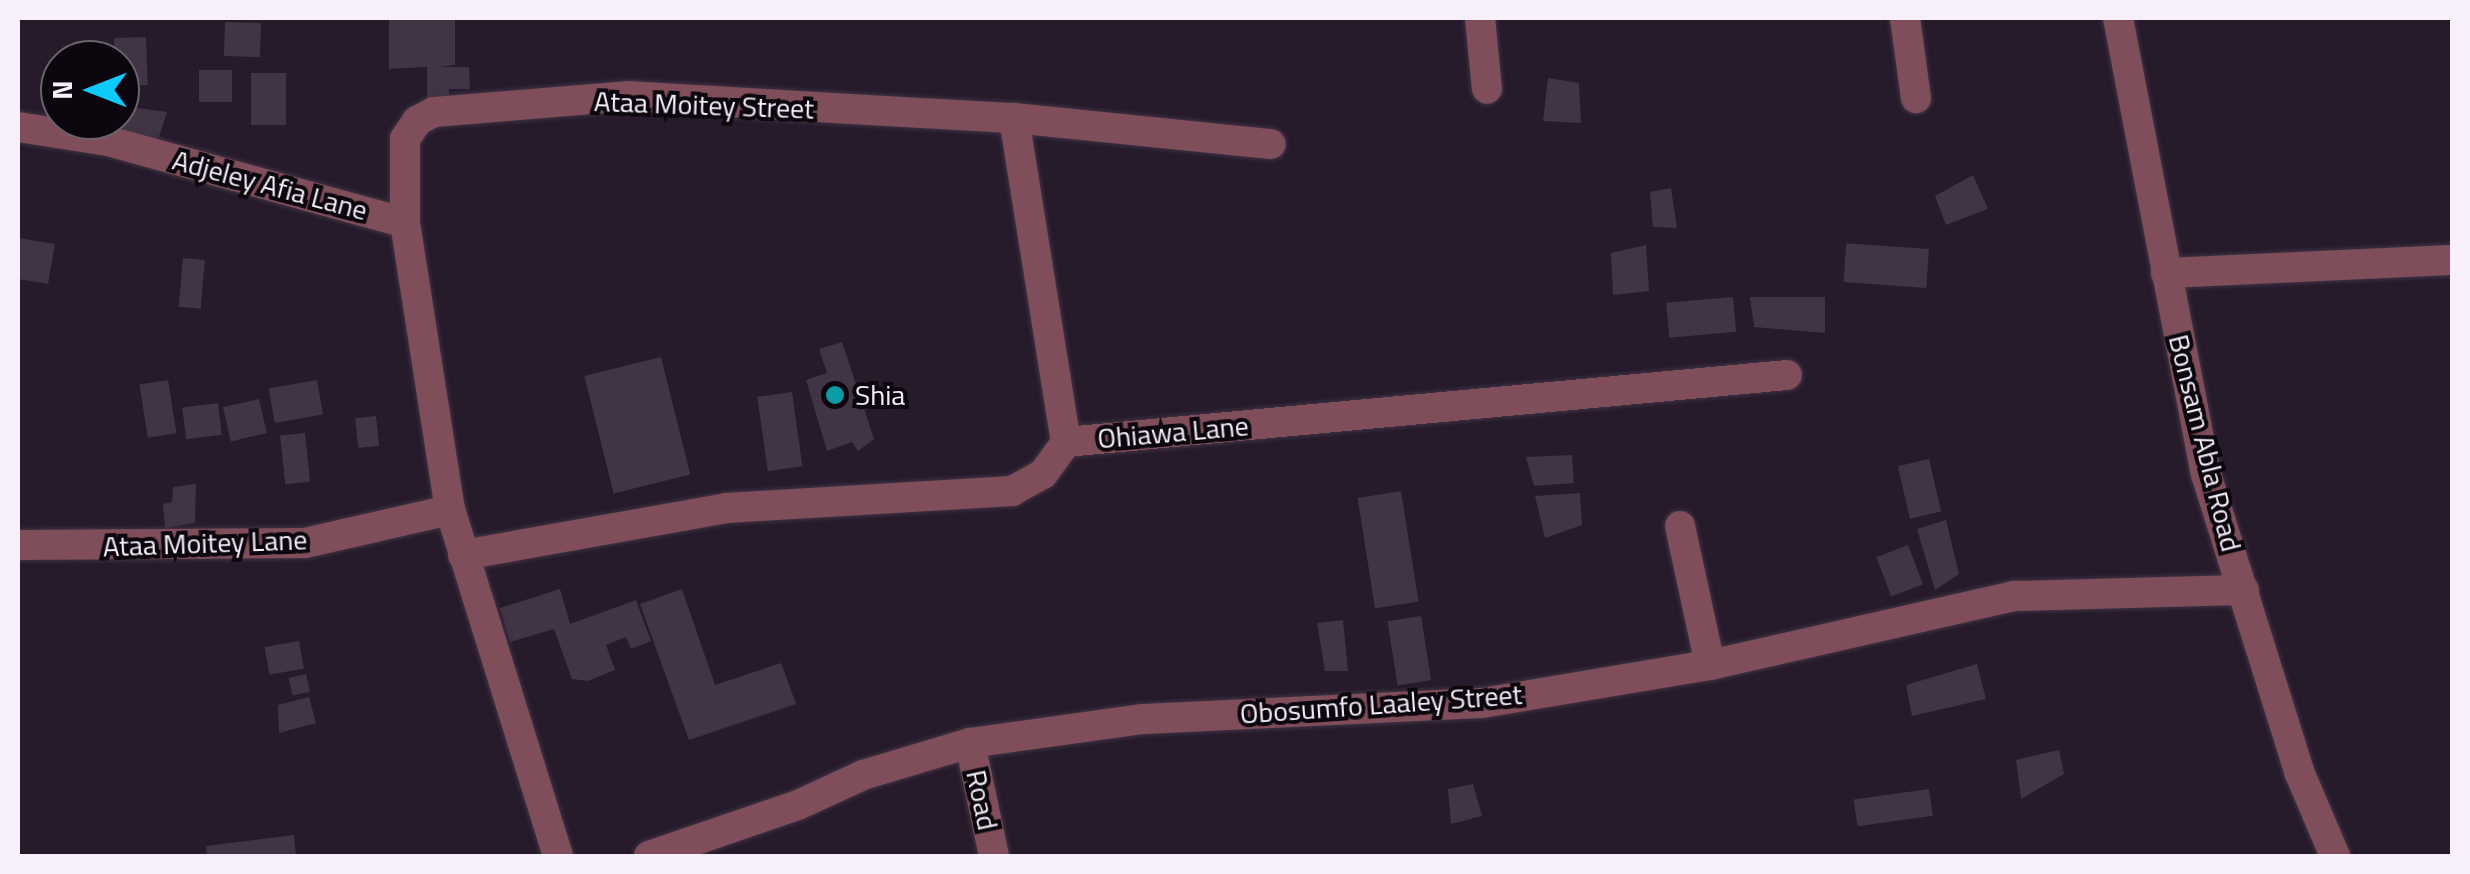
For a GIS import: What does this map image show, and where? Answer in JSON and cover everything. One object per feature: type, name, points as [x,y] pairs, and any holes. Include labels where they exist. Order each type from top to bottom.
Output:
[{"type":"street","points":[[1480,18],[1488,88]]},
{"type":"street","points":[[1905,18],[1916,98]]},
{"type":"street","name":"Bonsam Abla Road","points":[[2118,18],[2206,474],[2300,774],[2334,856]]},
{"type":"street","name":"Ataa Moitey Street","points":[[558,856],[450,510],[405,223],[405,139],[416,121],[434,112],[627,96],[1014,118],[1271,144]]},
{"type":"street","points":[[1014,118],[1066,442]]},
{"type":"street","name":"Adjeley Afia Lane","points":[[18,126],[108,141],[405,223]]},
{"type":"street","points":[[2166,274],[2452,260]]},
{"type":"street","name":"Ohiawa Lane","points":[[463,556],[726,508],[1012,492],[1043,474],[1066,442],[1787,374]]},
{"type":"street","name":"Ataa Moitey Lane","points":[[18,545],[305,543],[450,510]]},
{"type":"street","points":[[1680,526],[1710,665]]},
{"type":"street","name":"Obosumfo Laaley Street","points":[[649,856],[798,805],[863,775],[970,743],[1143,719],[1482,702],[1710,665],[2014,596],[2244,590]]},
{"type":"street","name":"Road","points":[[970,743],[994,856]]},
{"type":"building","points":[[389,18],[455,18],[455,65],[438,67],[469,67],[470,89],[449,89],[449,104],[427,105],[427,67],[389,69]]},
{"type":"building","points":[[225,22],[261,23],[260,57],[224,56]]},
{"type":"building","points":[[146,37],[148,85],[140,85],[140,40],[114,38]]},
{"type":"building","points":[[199,70],[232,70],[232,102],[199,102]]},
{"type":"building","points":[[251,73],[286,73],[286,125],[251,125]]},
{"type":"building","points":[[1548,78],[1579,83],[1581,123],[1543,121]]},
{"type":"building","points":[[140,108],[167,112],[156,146],[131,140],[140,140]]},
{"type":"building","points":[[1973,175],[1988,209],[1946,225],[1935,196]]},
{"type":"building","points":[[1671,188],[1677,228],[1653,227],[1650,192]]},
{"type":"building","points":[[18,238],[55,244],[48,284],[18,279]]},
{"type":"building","points":[[1846,243],[1929,249],[1926,288],[1843,282]]},
{"type":"building","points":[[1646,245],[1649,291],[1613,295],[1611,253]]},
{"type":"building","points":[[183,258],[205,260],[201,309],[179,307]]},
{"type":"building","points":[[1733,297],[1736,332],[1669,338],[1666,303]]},
{"type":"building","points":[[1750,297],[1825,297],[1825,333],[1754,327]]},
{"type":"building","name":"Shia","points":[[842,342],[874,439],[858,451],[852,442],[827,451],[806,380],[827,373],[819,349]]},
{"type":"building","points":[[661,357],[690,474],[614,494],[584,376]]},
{"type":"building","points":[[168,380],[176,433],[148,438],[139,385]]},
{"type":"building","points":[[317,380],[323,414],[275,423],[269,389]]},
{"type":"building","points":[[792,392],[802,466],[768,471],[757,397]]},
{"type":"building","points":[[259,399],[267,433],[231,441],[223,407]]},
{"type":"building","points":[[218,403],[222,435],[186,439],[182,407]]},
{"type":"building","points":[[376,416],[379,446],[358,448],[355,418]]},
{"type":"building","points":[[305,433],[310,482],[285,484],[280,436]]},
{"type":"building","points":[[1572,455],[1574,483],[1534,486],[1526,457]]},
{"type":"building","points":[[1929,459],[1941,512],[1910,519],[1898,466]]},
{"type":"building","points":[[196,484],[195,523],[165,528],[163,504],[172,502],[173,487]]},
{"type":"building","points":[[1401,491],[1419,602],[1375,609],[1358,498]]},
{"type":"building","points":[[1580,493],[1582,525],[1545,538],[1535,496]]},
{"type":"building","points":[[1946,520],[1959,574],[1935,590],[1917,529]]},
{"type":"building","points":[[1908,545],[1923,584],[1891,596],[1876,557]]},
{"type":"building","points":[[560,589],[570,624],[636,600],[651,641],[631,649],[626,637],[606,645],[615,670],[588,681],[572,679],[554,629],[510,642],[500,608]]},
{"type":"building","points":[[682,589],[715,685],[781,663],[796,704],[689,740],[640,604]]},
{"type":"building","points":[[1421,616],[1431,680],[1398,686],[1387,621]]},
{"type":"building","points":[[1343,620],[1348,671],[1325,671],[1317,623]]},
{"type":"building","points":[[299,641],[304,669],[269,675],[265,647]]},
{"type":"building","points":[[1977,664],[1986,699],[1912,716],[1906,685]]},
{"type":"building","points":[[306,674],[310,692],[293,696],[288,678]]},
{"type":"building","points":[[309,697],[316,723],[279,733],[278,705]]},
{"type":"building","points":[[2059,750],[2064,774],[2021,799],[2016,760]]},
{"type":"building","points":[[1473,784],[1482,816],[1451,824],[1448,789]]},
{"type":"building","points":[[1929,789],[1933,816],[1857,826],[1854,800]]},
{"type":"building","points":[[294,835],[296,856],[207,856],[206,846]]},
{"type":"place","name":"Shia","points":[[835,395]]}]
